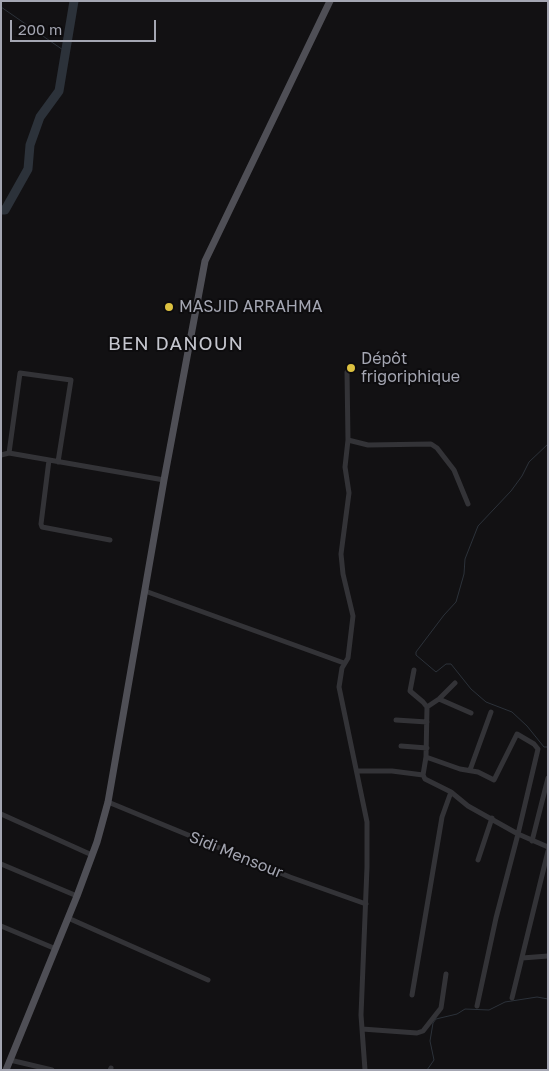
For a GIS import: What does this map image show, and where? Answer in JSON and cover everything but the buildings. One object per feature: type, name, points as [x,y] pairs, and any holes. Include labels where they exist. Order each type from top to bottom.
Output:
[{"type":"main road","points":[[6,1070],[78,896],[108,802],[164,480],[205,260],[330,1]]},
{"type":"street","points":[[9,453],[20,372],[71,380],[58,462]]},
{"type":"street","points":[[347,372],[348,440],[345,467],[349,493],[341,554],[342,574],[353,616],[348,658],[344,663],[338,687],[367,822],[366,904],[361,1015],[366,1070]]},
{"type":"street","points":[[348,440],[368,444],[431,444],[437,448],[454,470],[468,504]]},
{"type":"street","points":[[1,455],[9,453],[164,480]]},
{"type":"street","points":[[49,460],[42,527],[110,540]]},
{"type":"street","points":[[145,591],[344,663]]},
{"type":"street","points":[[414,670],[410,692],[423,702],[427,708],[427,748],[423,775],[425,779],[451,792],[468,806],[548,849],[512,998]]},
{"type":"street","points":[[427,708],[455,684]]},
{"type":"street","points":[[439,699],[471,713]]},
{"type":"street","points":[[470,770],[491,712]]},
{"type":"street","points":[[396,720],[427,722]]},
{"type":"street","points":[[426,757],[460,769],[470,770],[494,780],[517,734],[534,744],[538,752],[496,918],[477,1006]]},
{"type":"street","points":[[401,746],[427,748]]},
{"type":"street","points":[[357,771],[392,771],[423,775]]},
{"type":"street","points":[[532,841],[548,778]]},
{"type":"street","points":[[412,995],[442,817],[451,792]]},
{"type":"street","name":"Sidi Mensour","points":[[108,802],[290,877],[366,904]]},
{"type":"street","points":[[1,814],[92,856]]},
{"type":"street","points":[[478,860],[492,818]]},
{"type":"street","points":[[1,864],[78,896]]},
{"type":"street","points":[[68,918],[208,980]]},
{"type":"street","points":[[1,926],[56,948]]},
{"type":"street","points":[[522,958],[548,956]]},
{"type":"street","points":[[362,1029],[417,1033],[423,1031],[441,1008],[446,974]]},
{"type":"street","points":[[10,1060],[52,1070]]},
{"type":"waterway","points":[[1,210],[5,210],[28,169],[30,145],[40,117],[59,91],[74,1]]},
{"type":"waterway","points":[[1,7],[66,52]]},
{"type":"waterway","points":[[548,444],[529,462],[511,491],[478,526],[465,559],[464,574],[456,602],[416,652],[416,655],[436,672],[446,664],[451,664],[471,689],[486,702],[512,712],[527,726],[544,747],[548,747]]},
{"type":"waterway","points":[[427,1070],[434,1060],[430,1041],[433,1023],[436,1019],[457,1014],[465,1009],[489,1010],[505,1002],[537,997],[548,999]]},
{"type":"place","name":"MASJID ARRAHMA","points":[[169,307]]},
{"type":"place","name":"Dépôt frigoriphique","points":[[351,368]]},
{"type":"district","name":"BEN DANOUN","points":[[176,344]]}]
